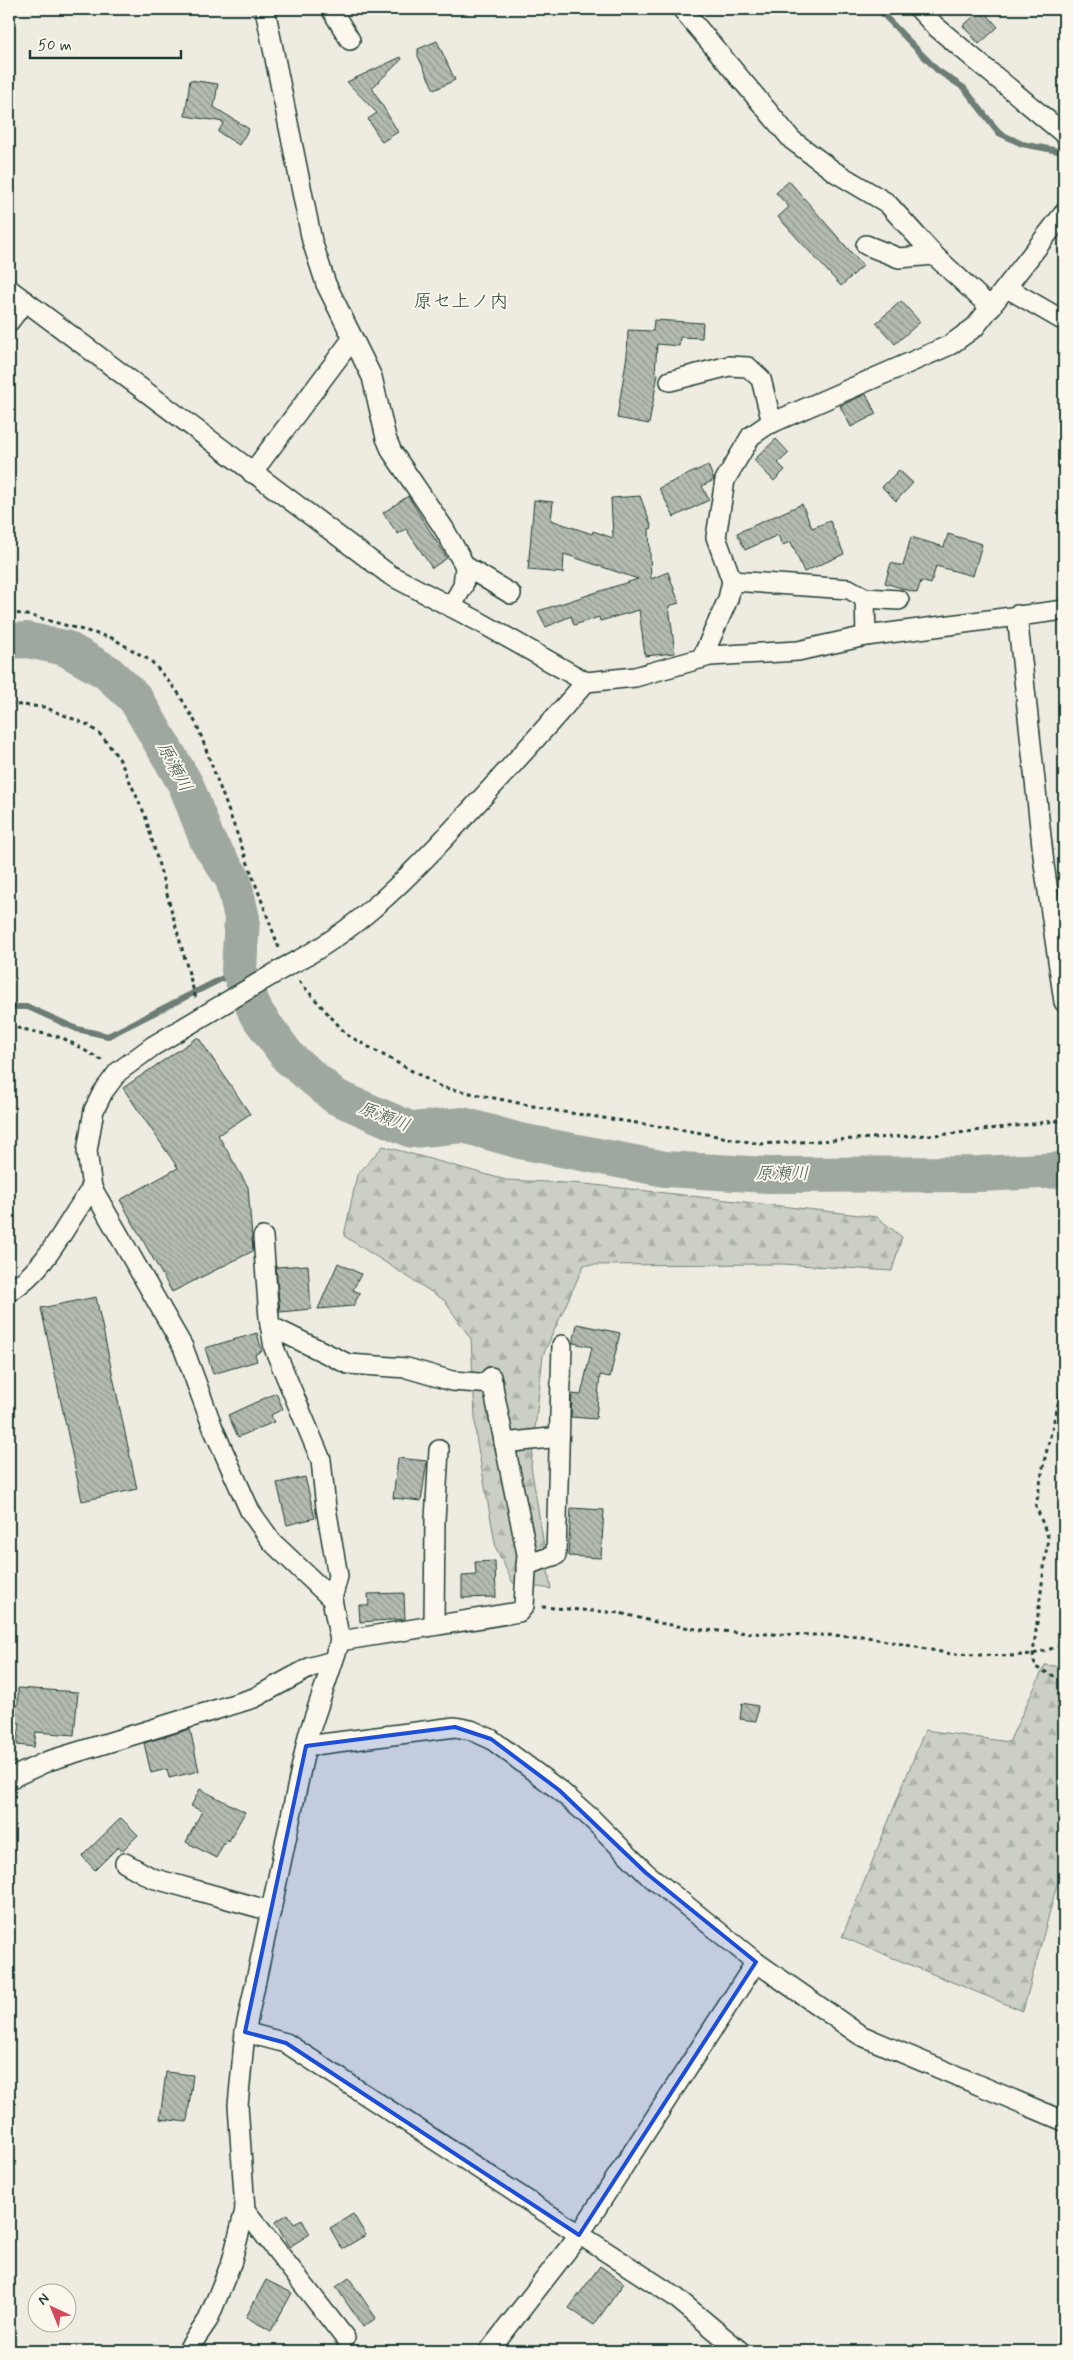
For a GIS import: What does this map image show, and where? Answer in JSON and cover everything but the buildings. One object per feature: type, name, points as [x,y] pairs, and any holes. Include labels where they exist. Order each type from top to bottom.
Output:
[{"type":"street","points":[[265,9],[312,241],[326,284],[372,378],[386,438],[392,452],[443,527],[465,566],[511,594]]},
{"type":"street","points":[[331,9],[350,40]]},
{"type":"street","points":[[682,9],[792,140],[835,172],[887,203],[934,255],[990,308]]},
{"type":"street","points":[[919,9],[935,26],[1064,134]]},
{"type":"street","points":[[702,658],[728,600],[732,581],[716,537],[725,480],[750,436],[772,423],[950,345],[975,327],[1064,213]]},
{"type":"street","points":[[866,246],[898,258],[934,255]]},
{"type":"street","points":[[1007,288],[1064,321]]},
{"type":"street","points":[[9,289],[390,575],[586,682],[635,677],[702,658],[798,651],[866,636],[1064,610]]},
{"type":"street","points":[[9,322],[25,301]]},
{"type":"street","points":[[252,473],[353,338]]},
{"type":"street","points":[[670,381],[729,366],[748,367],[761,379],[772,423]]},
{"type":"street","points":[[451,607],[462,586],[465,566]]},
{"type":"street","points":[[732,581],[849,589],[865,598],[899,600]]},
{"type":"street","points":[[865,598],[866,636]]},
{"type":"street","points":[[1017,616],[1044,864],[1064,1002]]},
{"type":"street","points":[[332,1599],[272,1542],[250,1511],[214,1428],[183,1347],[92,1188],[87,1151],[94,1110],[103,1092],[118,1072],[152,1046],[287,966],[309,956],[358,922],[416,869],[504,775],[586,682]]},
{"type":"street","points":[[9,1292],[23,1283],[49,1254],[92,1188]]},
{"type":"street","points":[[187,2351],[208,2320],[232,2261],[245,2210],[238,2106],[245,2032],[306,1746],[340,1641],[332,1599],[338,1576],[326,1508],[321,1460],[274,1348],[270,1326],[263,1236]]},
{"type":"street","points":[[270,1326],[348,1364],[407,1368],[452,1381],[492,1380],[527,1554],[524,1606],[519,1612],[340,1641]]},
{"type":"street","points":[[526,1565],[556,1555],[562,1345]]},
{"type":"street","points":[[504,1442],[559,1438]]},
{"type":"street","points":[[434,1625],[434,1520],[439,1450]]},
{"type":"street","points":[[9,1779],[48,1761],[254,1698],[311,1667],[333,1661]]},
{"type":"street","points":[[306,1746],[455,1727],[471,1730],[491,1739],[560,1790],[646,1873],[756,1962],[860,2035],[1064,2121]]},
{"type":"street","points":[[125,1863],[152,1878],[271,1911]]},
{"type":"street","points":[[489,2351],[579,2235],[756,1962]]},
{"type":"street","points":[[245,2032],[286,2043],[674,2296],[740,2351]]},
{"type":"street","points":[[245,2210],[345,2338]]},
{"type":"path","points":[[9,612],[32,616],[112,638],[152,661],[177,691],[197,725],[252,870],[269,927],[287,966],[347,1035],[441,1087],[557,1111],[690,1131],[760,1144],[949,1134],[1064,1120]]},
{"type":"path","points":[[9,704],[44,707],[88,725],[102,736],[120,760],[145,815],[204,1014]]},
{"type":"path","points":[[9,1026],[31,1029],[64,1038],[118,1072]]},
{"type":"path","points":[[1064,1379],[1044,1462],[1036,1506],[1048,1537],[1033,1654],[1036,1667],[1054,1676],[1064,1676]]},
{"type":"path","points":[[524,1606],[620,1613],[658,1623],[703,1630],[768,1634],[862,1636],[951,1654],[1010,1656],[1033,1654],[1056,1647],[1064,1647]]},
{"type":"highlighted area","points":[[455,1727],[491,1739],[559,1790],[646,1873],[756,1962],[579,2235],[286,2043],[245,2032],[306,1746]]},
{"type":"green space","points":[[383,1146],[506,1180],[586,1184],[877,1217],[902,1237],[892,1271],[782,1264],[584,1265],[543,1355],[531,1466],[551,1589],[513,1583],[496,1548],[476,1437],[471,1339],[444,1300],[344,1236],[357,1175]]},
{"type":"green space","points":[[1045,1665],[1064,1667],[1064,1872],[1059,1877],[1023,2011],[842,1937],[925,1730],[1009,1742]]},
{"type":"waterway","points":[[878,9],[937,70],[964,88],[999,133],[1022,144],[1064,152]]},
{"type":"waterway","name":"原瀬川","points":[[9,641],[27,640],[65,648],[107,672],[135,698],[186,785],[208,842],[233,879],[242,918],[239,970],[256,1013],[289,1058],[336,1097],[412,1130],[463,1125],[520,1141],[665,1169],[768,1175],[979,1174],[1064,1170]]},
{"type":"waterway","points":[[9,1007],[28,1007],[77,1029],[108,1036],[239,970]]},
{"type":"district","name":"原セ上ノ内","points":[[461,301]]}]
